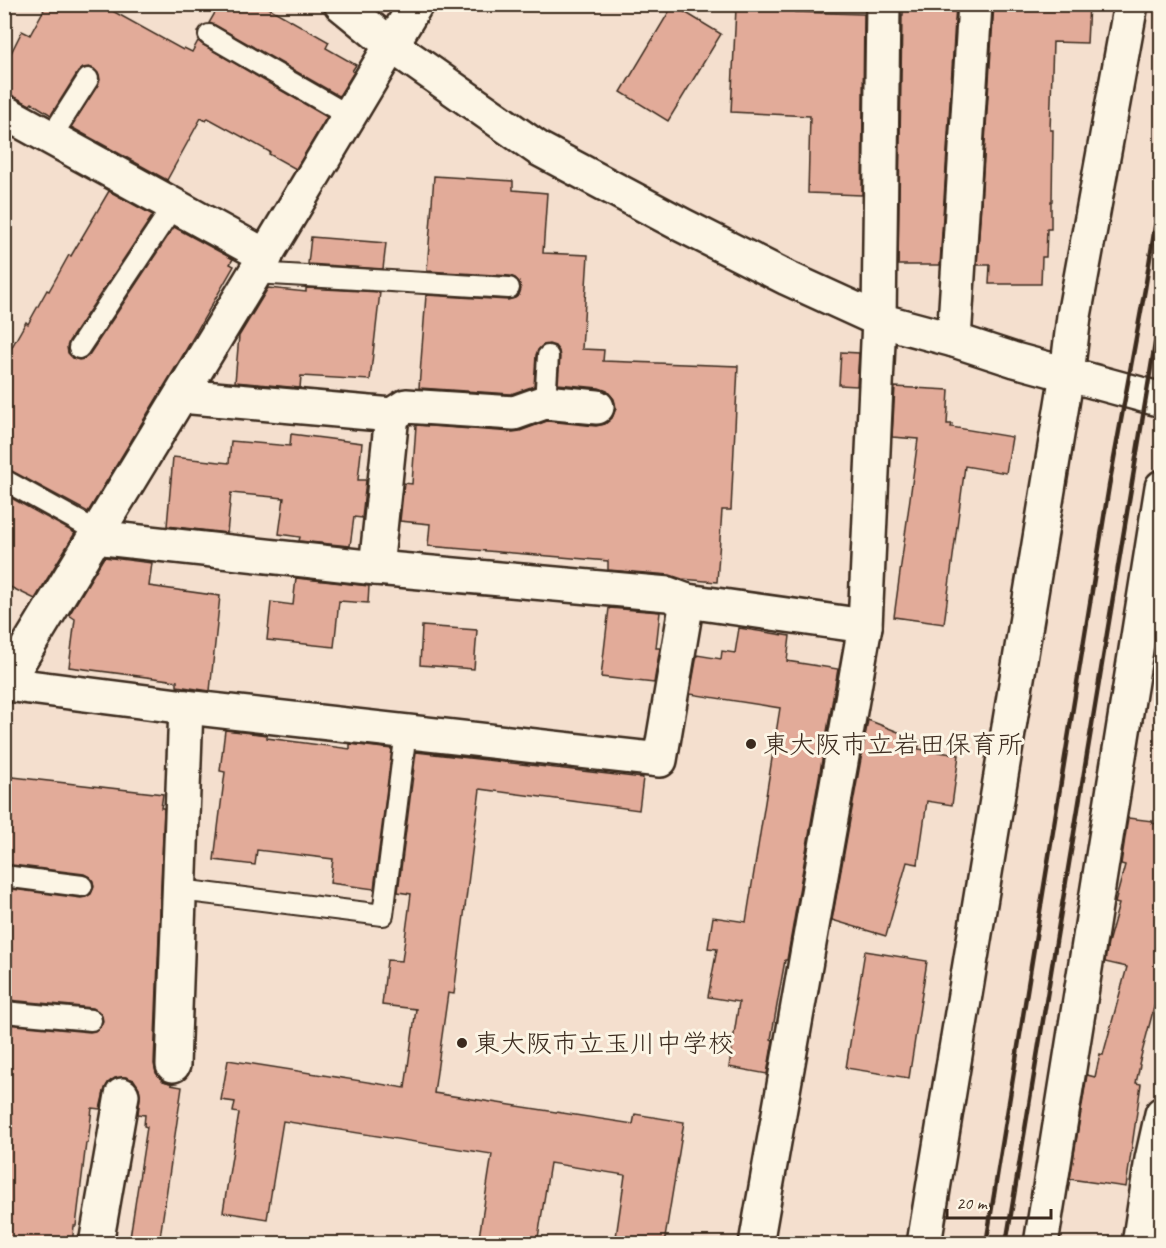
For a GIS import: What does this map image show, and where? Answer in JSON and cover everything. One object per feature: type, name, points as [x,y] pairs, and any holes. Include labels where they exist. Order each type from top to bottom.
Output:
[{"type":"street","points":[[341,4],[391,45],[539,149],[787,278],[879,320],[1161,400]]},
{"type":"street","points":[[416,4],[261,265],[5,685],[660,760],[687,602]]},
{"type":"street","points":[[756,1244],[865,626],[879,320],[884,4]]},
{"type":"street","points":[[954,340],[975,4]]},
{"type":"street","points":[[924,1244],[1067,374],[1074,316],[1131,4]]},
{"type":"street","points":[[4,112],[174,205],[261,265]]},
{"type":"street","points":[[181,396],[392,416],[406,406],[514,413],[545,402],[597,407]]},
{"type":"street","points":[[376,567],[392,416]]},
{"type":"street","points":[[1041,1244],[1161,487]]},
{"type":"street","points":[[97,535],[376,567],[668,594],[687,602],[865,626]]},
{"type":"street","points":[[173,1065],[186,707]]},
{"type":"street","points":[[96,1244],[123,1095]]},
{"type":"street","points":[[1139,1244],[1157,1160],[1161,1114]]},
{"type":"lane","points":[[209,35],[349,116]]},
{"type":"lane","points":[[51,137],[88,79]]},
{"type":"lane","points":[[78,348],[174,205]]},
{"type":"lane","points":[[261,265],[509,288]]},
{"type":"lane","points":[[545,402],[548,356]]},
{"type":"lane","points":[[4,480],[97,535]]},
{"type":"lane","points":[[180,890],[383,915],[406,731]]},
{"type":"lane","points":[[4,876],[82,886]]},
{"type":"lane","points":[[4,1012],[91,1020]]},
{"type":"building","points":[[47,4],[100,4],[183,50],[184,48],[192,52],[198,41],[327,117],[296,169],[208,118],[206,121],[201,118],[167,180],[71,127],[100,80],[99,74],[94,69],[83,68],[78,72],[51,115],[32,103],[30,105],[4,93],[4,67],[22,31],[30,35]]},
{"type":"building","points":[[220,4],[262,4],[329,42],[326,48],[356,65],[339,96],[209,23]]},
{"type":"building","points":[[903,4],[956,4],[940,265],[898,265]]},
{"type":"building","points":[[994,4],[1089,4],[1087,43],[1053,42],[1050,130],[1053,130],[1051,229],[1047,229],[1046,257],[1042,257],[1041,284],[989,284],[990,265],[977,265]]},
{"type":"building","points":[[673,5],[721,34],[668,121],[621,92]]},
{"type":"building","points":[[736,8],[864,14],[862,195],[808,193],[810,116],[731,112]]},
{"type":"building","points":[[434,176],[513,181],[513,190],[547,193],[543,253],[588,255],[582,349],[604,350],[603,361],[738,366],[731,510],[722,510],[717,582],[682,579],[670,575],[608,570],[608,561],[428,546],[430,524],[400,521],[404,483],[412,484],[416,425],[513,432],[547,421],[596,426],[605,424],[612,418],[616,408],[614,399],[607,391],[599,388],[558,384],[559,351],[555,346],[549,344],[543,345],[536,355],[534,386],[511,394],[419,388],[426,295],[508,300],[519,295],[521,289],[519,282],[510,276],[427,271]]},
{"type":"building","points":[[109,191],[153,215],[69,341],[68,353],[73,358],[79,360],[89,355],[174,227],[233,259],[230,264],[234,266],[88,512],[4,468],[4,361],[26,322],[28,324],[69,255],[71,256]]},
{"type":"building","points":[[311,237],[386,243],[383,269],[308,264]]},
{"type":"building","points":[[268,288],[306,292],[306,288],[380,292],[370,380],[301,376],[300,388],[235,382],[239,336]]},
{"type":"building","points":[[841,352],[859,353],[857,386],[839,385]]},
{"type":"building","points":[[895,387],[949,390],[947,424],[952,424],[951,427],[1012,437],[1006,473],[965,466],[944,624],[894,617],[918,439],[892,437]]},
{"type":"building","points":[[291,434],[362,443],[358,480],[366,480],[362,518],[354,517],[350,546],[299,541],[300,537],[279,534],[284,498],[231,493],[227,533],[167,526],[173,457],[229,463],[231,441],[290,446]]},
{"type":"building","points":[[4,494],[75,533],[35,599],[4,584]]},
{"type":"building","points":[[104,557],[152,563],[149,586],[220,596],[210,691],[177,686],[177,681],[69,667],[75,619],[69,615]]},
{"type":"building","points":[[296,578],[369,586],[368,603],[339,601],[334,647],[267,640],[271,602],[293,605]]},
{"type":"building","points":[[609,608],[660,612],[656,648],[660,648],[654,683],[601,677]]},
{"type":"building","points":[[422,626],[477,630],[474,669],[420,665]]},
{"type":"building","points":[[739,628],[790,636],[787,661],[838,669],[771,1039],[773,1040],[767,1074],[729,1067],[739,1002],[708,997],[717,949],[708,948],[713,917],[746,922],[780,708],[690,694],[697,655],[721,659],[722,651],[735,653]]},
{"type":"building","points":[[868,720],[921,741],[918,749],[959,755],[952,805],[927,801],[918,864],[907,862],[886,936],[832,920]]},
{"type":"building","points":[[225,730],[350,749],[350,744],[392,749],[374,889],[330,883],[333,859],[257,850],[255,865],[214,860],[225,772],[220,771]]},
{"type":"building","points":[[416,752],[643,778],[639,810],[480,789],[454,994],[448,993],[434,1093],[633,1124],[635,1114],[684,1122],[664,1244],[615,1244],[625,1175],[550,1163],[537,1244],[478,1244],[492,1154],[283,1121],[267,1219],[223,1212],[239,1113],[233,1112],[235,1102],[221,1100],[228,1060],[405,1088],[416,1009],[382,1005],[387,960],[402,961],[411,894],[398,892]]},
{"type":"building","points":[[4,776],[163,794],[154,1064],[156,1073],[163,1081],[182,1087],[159,1244],[129,1244],[147,1127],[144,1126],[145,1115],[138,1114],[139,1088],[134,1080],[125,1077],[115,1078],[108,1083],[100,1109],[92,1108],[72,1244],[4,1244],[5,1024],[90,1032],[100,1027],[103,1021],[102,1016],[93,1008],[8,1000],[9,994],[4,994],[4,888],[81,898],[91,894],[94,887],[90,877],[84,874],[4,864]]},
{"type":"building","points":[[1128,818],[1153,821],[1152,823],[1161,825],[1161,981],[1139,1064],[1136,1083],[1141,1084],[1126,1187],[1070,1179],[1087,1075],[1095,1077],[1127,967],[1105,962],[1119,904],[1115,903],[1125,865],[1121,864]]},
{"type":"building","points":[[865,951],[927,961],[909,1078],[846,1068]]},
{"type":"railway","points":[[986,1244],[1109,486],[1162,183]]},
{"type":"railway","points":[[1006,1244],[1162,301]]},
{"type":"place","name":"東大阪市立岩田保育所","points":[[751,744]]},
{"type":"place","name":"東大阪市立玉川中学校","points":[[462,1043]]}]
